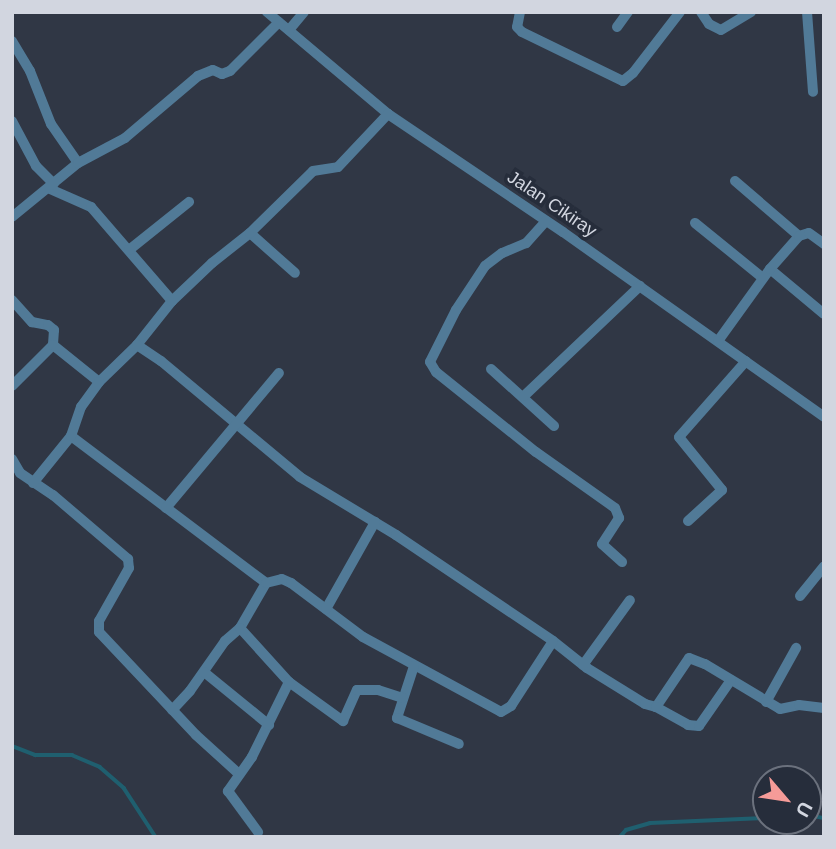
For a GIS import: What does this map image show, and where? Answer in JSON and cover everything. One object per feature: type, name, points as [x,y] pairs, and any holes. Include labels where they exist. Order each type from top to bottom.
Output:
[{"type":"street","name":"Jalan Cikiray","points":[[267,12],[388,114],[640,286],[824,417]]},
{"type":"street","points":[[289,30],[304,12]]},
{"type":"street","points":[[520,12],[517,27],[522,32],[623,81],[633,73],[680,12]]},
{"type":"street","points":[[617,27],[628,12]]},
{"type":"street","points":[[701,12],[709,24],[721,30],[751,12]]},
{"type":"street","points":[[807,12],[813,92]]},
{"type":"street","points":[[12,217],[78,163],[125,138],[198,76],[213,70],[222,74],[230,71],[279,22]]},
{"type":"street","points":[[12,41],[30,71],[51,124],[78,163]]},
{"type":"street","points":[[33,483],[71,436],[81,407],[99,382],[137,345],[172,301],[250,233],[313,171],[338,167],[388,114]]},
{"type":"street","points":[[12,121],[36,166],[52,186],[91,207],[172,301]]},
{"type":"street","points":[[735,181],[799,236]]},
{"type":"street","points":[[128,250],[189,202]]},
{"type":"street","points":[[546,221],[526,243],[502,253],[485,266],[456,310],[430,362],[436,372],[536,452],[615,508],[619,518],[602,544],[622,562]]},
{"type":"street","points":[[695,223],[763,278]]},
{"type":"street","points":[[250,233],[295,273]]},
{"type":"street","points":[[718,341],[763,278],[799,236],[809,233],[824,244]]},
{"type":"street","points":[[770,269],[824,314]]},
{"type":"street","points":[[524,396],[640,286]]},
{"type":"street","points":[[12,300],[32,323],[48,325],[54,330],[53,345],[12,386]]},
{"type":"street","points":[[53,345],[99,382]]},
{"type":"street","points":[[137,345],[238,424],[300,477],[375,522],[552,641],[583,665],[645,704],[656,707],[688,725],[699,726],[731,680]]},
{"type":"street","points":[[688,521],[722,490],[678,437],[746,361]]},
{"type":"street","points":[[491,369],[524,396],[554,426]]},
{"type":"street","points":[[166,508],[279,373]]},
{"type":"street","points":[[71,436],[266,583]]},
{"type":"street","points":[[12,459],[20,473],[53,495],[128,559],[129,568],[99,621],[99,632],[172,710],[239,774]]},
{"type":"street","points":[[326,609],[375,522]]},
{"type":"street","points":[[800,596],[824,566]]},
{"type":"street","points":[[172,710],[204,672],[225,641],[240,628],[266,583],[279,579],[287,581],[363,637],[481,703],[505,712],[552,641]]},
{"type":"street","points":[[583,665],[630,600]]},
{"type":"street","points":[[240,628],[289,682],[342,721],[357,690],[378,690],[403,698]]},
{"type":"street","points":[[766,702],[796,648]]},
{"type":"street","points":[[656,707],[689,658],[783,710],[799,705],[824,708]]},
{"type":"street","points":[[414,666],[397,714],[400,722],[459,744]]},
{"type":"street","points":[[204,672],[269,725]]},
{"type":"street","points":[[258,832],[228,794],[269,725],[289,682]]},
{"type":"waterway","points":[[12,746],[35,755],[72,755],[100,767],[124,788],[156,837]]},
{"type":"waterway","points":[[620,837],[626,830],[650,823],[752,819]]}]
